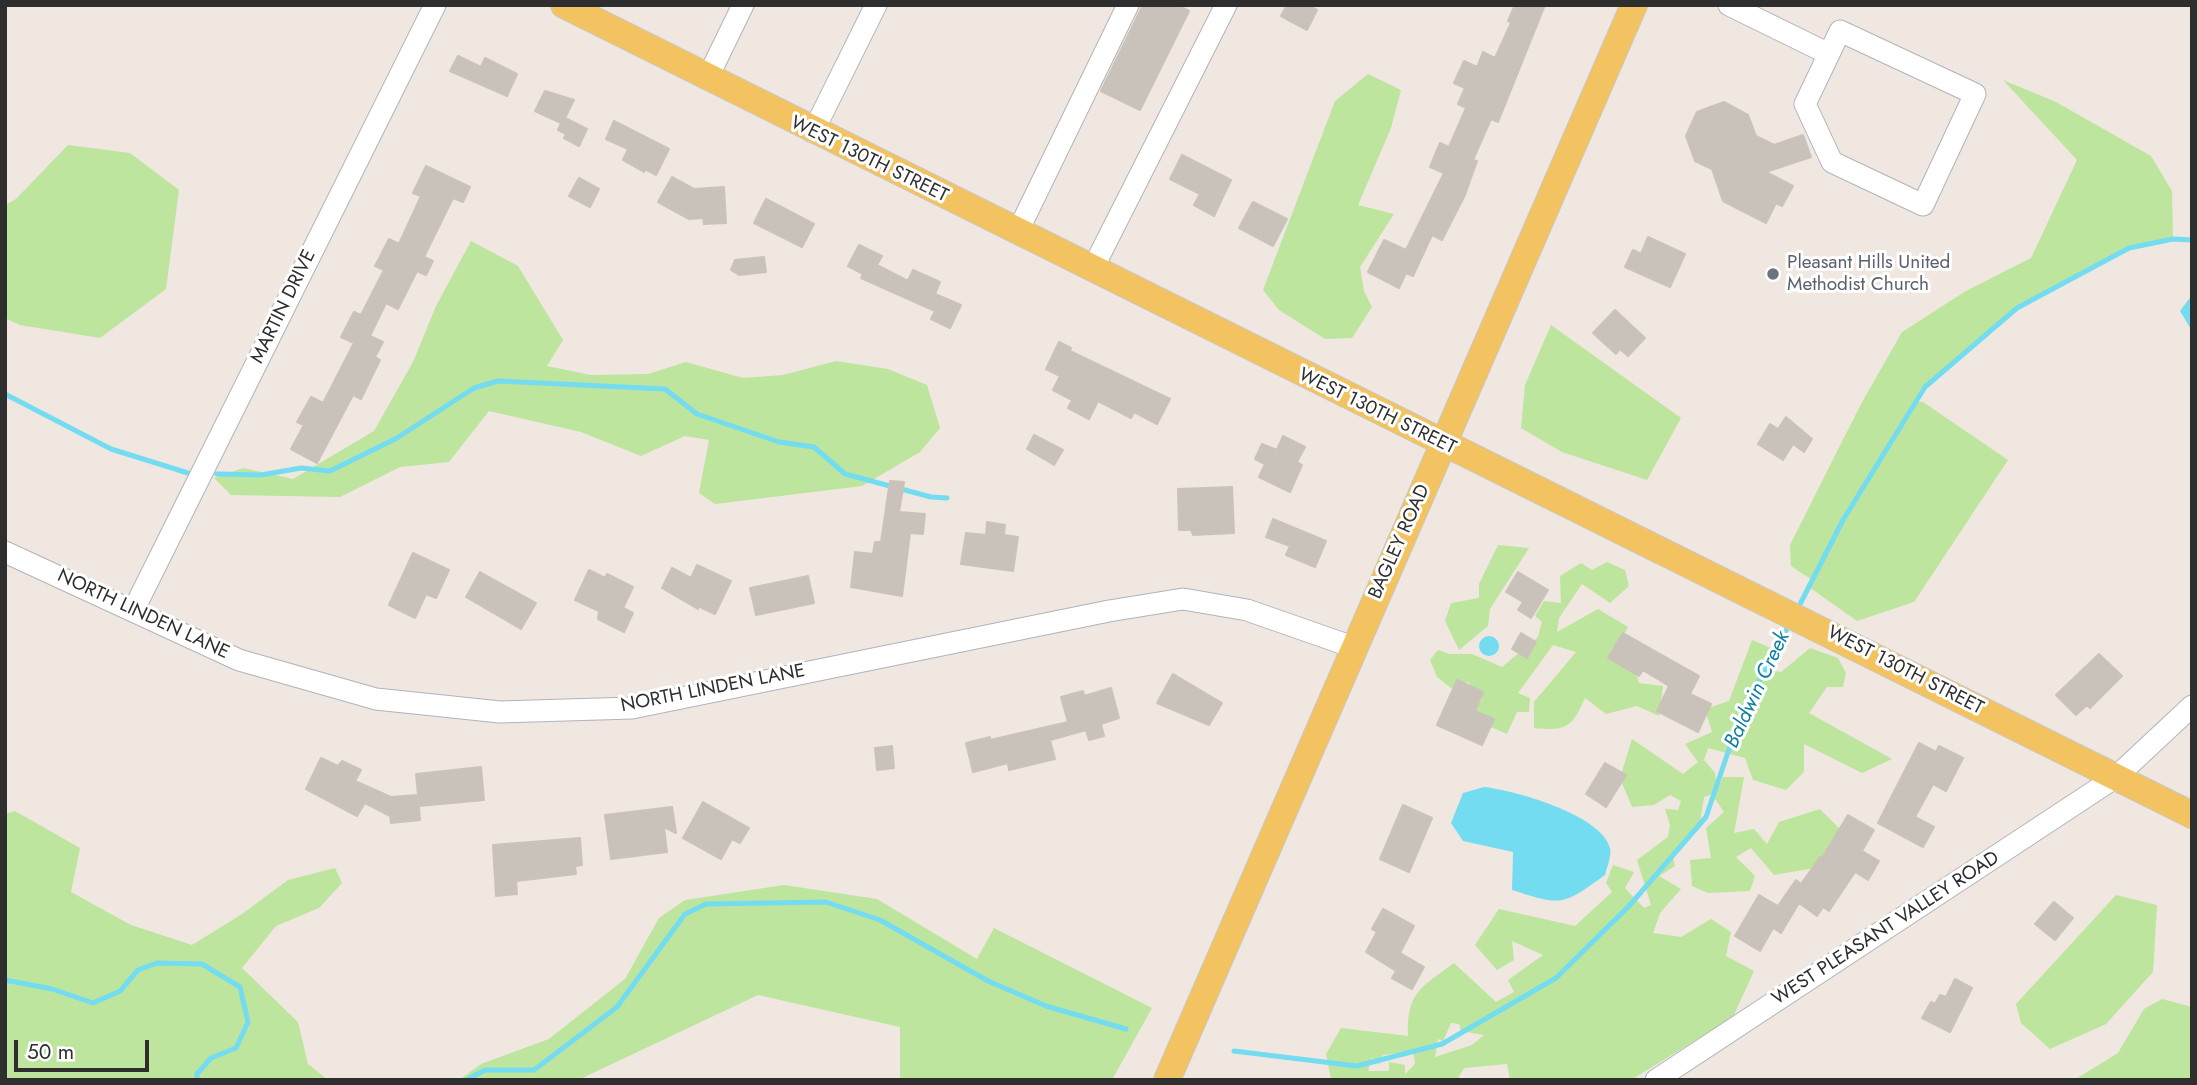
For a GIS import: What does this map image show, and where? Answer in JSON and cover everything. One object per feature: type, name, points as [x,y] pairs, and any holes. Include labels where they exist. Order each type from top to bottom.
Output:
[{"type":"main road","name":"WEST 130TH STREET","points":[[564,5],[707,79],[1707,575],[1773,604],[2192,815]]},
{"type":"main road","name":"BAGLEY ROAD","points":[[1167,1080],[1634,5]]},
{"type":"street","name":"MARTIN DRIVE","points":[[134,609],[435,5]]},
{"type":"street","points":[[707,79],[743,5]]},
{"type":"street","points":[[813,131],[876,5]]},
{"type":"street","points":[[1017,233],[1128,5]]},
{"type":"street","points":[[1091,270],[1226,5]]},
{"type":"street","points":[[1729,5],[1829,54]]},
{"type":"street","points":[[1840,31],[1975,94],[1923,205],[1832,162],[1805,104],[1829,54],[1840,31]]},
{"type":"street","name":"NORTH LINDEN LANE","points":[[5,552],[134,609],[239,660],[376,699],[500,712],[632,708],[1109,611],[1184,599],[1247,610],[1353,647]]},
{"type":"street","name":"WEST PLEASANT VALLEY ROAD","points":[[1656,1080],[2116,777],[2192,706]]},
{"type":"green space","points":[[1368,74],[1401,90],[1391,128],[1358,205],[1394,214],[1360,267],[1364,291],[1372,307],[1352,338],[1325,339],[1279,310],[1263,290],[1335,101]]},
{"type":"green space","points":[[2003,80],[2056,102],[2151,156],[2172,191],[2173,239],[2129,248],[2017,308],[1925,387],[1917,402],[1923,402],[2008,460],[1914,602],[1857,621],[1809,587],[1812,580],[1791,566],[1790,545],[1861,404],[1902,332],[1966,291],[2031,258],[2077,160]]},
{"type":"green space","points":[[68,145],[130,153],[179,190],[166,289],[100,338],[20,325],[5,318],[5,205],[16,199]]},
{"type":"green space","points":[[471,241],[518,266],[563,340],[547,366],[591,375],[648,374],[686,362],[743,378],[783,375],[836,361],[888,369],[927,385],[940,428],[920,452],[862,486],[715,504],[699,493],[709,440],[685,436],[641,456],[581,432],[489,411],[449,462],[400,467],[340,497],[231,495],[214,478],[243,468],[293,479],[374,431],[413,362],[436,306]]},
{"type":"green space","points":[[1551,325],[1681,418],[1647,480],[1562,452],[1521,428],[1525,385]]},
{"type":"green space","points":[[1498,545],[1529,548],[1490,609],[1488,626],[1459,650],[1445,621],[1451,603],[1479,598],[1479,584]]},
{"type":"green space","points":[[1607,562],[1625,570],[1629,586],[1610,603],[1582,584],[1559,618],[1557,632],[1598,609],[1628,627],[1617,647],[1634,666],[1639,683],[1663,686],[1659,716],[1637,706],[1606,714],[1585,698],[1576,716],[1567,725],[1554,729],[1534,728],[1534,702],[1576,652],[1553,645],[1518,693],[1530,698],[1529,712],[1517,712],[1507,734],[1472,719],[1472,707],[1482,700],[1468,682],[1451,688],[1437,677],[1430,660],[1438,650],[1450,654],[1472,654],[1502,667],[1538,637],[1542,622],[1535,616],[1544,601],[1561,603],[1560,576],[1581,563],[1592,570]]},
{"type":"green space","points":[[1752,640],[1771,648],[1758,669],[1781,672],[1810,648],[1838,658],[1846,673],[1843,687],[1827,687],[1809,713],[1892,759],[1862,773],[1804,744],[1804,772],[1786,790],[1753,780],[1745,758],[1708,748],[1704,760],[1715,773],[1717,791],[1723,777],[1744,777],[1734,833],[1754,829],[1767,844],[1779,822],[1820,809],[1850,839],[1826,866],[1774,875],[1751,848],[1736,857],[1755,876],[1750,891],[1708,893],[1692,886],[1690,860],[1711,858],[1706,828],[1724,812],[1715,799],[1716,793],[1704,797],[1700,823],[1672,854],[1675,866],[1659,876],[1681,889],[1660,913],[1653,933],[1681,937],[1711,919],[1731,932],[1726,956],[1754,971],[1733,1017],[1631,1080],[1510,1080],[1507,1064],[1464,1068],[1457,1080],[1331,1079],[1326,1054],[1341,1028],[1408,1036],[1410,1009],[1418,992],[1454,963],[1496,1002],[1514,992],[1508,980],[1543,955],[1512,941],[1514,960],[1497,970],[1475,945],[1499,909],[1575,926],[1612,892],[1606,883],[1613,865],[1634,872],[1625,888],[1644,908],[1651,905],[1637,860],[1668,837],[1670,825],[1665,809],[1678,810],[1681,801],[1670,795],[1654,805],[1632,807],[1620,778],[1632,739],[1683,774],[1698,762],[1685,744],[1712,732],[1705,709],[1729,701]],"holes":[[[1451,1023],[1459,1024],[1461,1031],[1484,1035],[1472,1045],[1435,1057],[1438,1039],[1443,1041]],[[1413,1051],[1415,1064],[1405,1074],[1405,1065],[1389,1062],[1389,1071],[1368,1071],[1372,1058],[1379,1065],[1383,1055]]]},
{"type":"green space","points":[[15,811],[80,848],[71,892],[131,925],[192,945],[242,914],[288,880],[335,868],[342,883],[319,908],[276,926],[242,968],[298,1022],[308,1064],[328,1080],[5,1080],[5,814]]},
{"type":"green space","points":[[784,885],[877,899],[977,959],[994,928],[1152,1008],[1112,1080],[900,1080],[900,1027],[758,995],[578,1080],[459,1080],[481,1064],[549,1039],[625,979],[659,918],[685,900]]},
{"type":"green space","points":[[2116,895],[2157,905],[2153,972],[2106,1024],[2050,1049],[2021,1023],[2016,1004]]},
{"type":"green space","points":[[2162,999],[2192,1007],[2192,1080],[2074,1080],[2118,1053],[2144,1009]]},
{"type":"water","points":[[2192,295],[2192,331],[2180,311]]},
{"type":"water","points":[[1489,636],[1496,639],[1499,646],[1496,653],[1489,656],[1482,653],[1479,646],[1482,639]]},
{"type":"water","points":[[1484,787],[1515,793],[1555,806],[1591,825],[1604,836],[1610,848],[1605,875],[1579,893],[1561,900],[1542,899],[1512,890],[1513,852],[1463,841],[1451,823],[1463,793]]},
{"type":"building","points":[[1143,5],[1177,5],[1189,11],[1140,110],[1101,91]]},
{"type":"building","points":[[1287,5],[1309,5],[1317,10],[1307,30],[1281,16]]},
{"type":"building","points":[[1515,5],[1545,5],[1498,122],[1491,119],[1473,160],[1477,161],[1465,195],[1442,240],[1432,235],[1413,276],[1406,273],[1399,288],[1368,272],[1384,240],[1406,250],[1444,173],[1430,167],[1440,143],[1449,147],[1466,108],[1458,104],[1465,88],[1454,83],[1464,61],[1477,67],[1483,52],[1495,58],[1511,23],[1508,21]]},
{"type":"building","points":[[458,56],[481,67],[485,58],[517,74],[507,96],[450,71]]},
{"type":"building","points":[[545,91],[574,100],[565,118],[587,129],[579,146],[564,138],[566,134],[558,130],[561,123],[535,111]]},
{"type":"building","points":[[1724,102],[1748,115],[1756,136],[1774,145],[1803,135],[1811,157],[1766,172],[1793,186],[1782,206],[1776,203],[1766,223],[1723,201],[1712,169],[1695,161],[1686,136],[1697,112]]},
{"type":"building","points":[[614,121],[669,149],[656,175],[645,169],[644,172],[623,160],[628,149],[606,139]]},
{"type":"building","points":[[1182,155],[1231,180],[1214,216],[1194,205],[1200,194],[1170,179]]},
{"type":"building","points":[[426,166],[470,187],[463,202],[453,198],[424,257],[433,261],[426,275],[417,271],[398,309],[386,303],[370,336],[383,342],[375,357],[380,360],[361,399],[353,395],[317,463],[291,449],[304,425],[297,422],[311,397],[323,403],[354,343],[341,337],[354,312],[361,315],[384,270],[375,266],[389,239],[399,244],[421,196],[413,193]]},
{"type":"building","points":[[672,177],[694,189],[724,187],[726,223],[704,224],[703,218],[689,219],[658,202]]},
{"type":"building","points":[[579,178],[599,189],[590,207],[569,196]]},
{"type":"building","points":[[766,199],[814,224],[802,247],[754,223]]},
{"type":"building","points":[[1253,202],[1287,219],[1273,246],[1239,228]]},
{"type":"building","points":[[1648,237],[1685,254],[1670,287],[1625,267],[1633,250],[1641,254]]},
{"type":"building","points":[[859,245],[882,256],[877,265],[908,281],[913,270],[940,282],[935,294],[961,305],[950,328],[931,319],[935,311],[861,278],[863,274],[848,266]]},
{"type":"building","points":[[764,257],[766,272],[739,275],[731,270],[735,260]]},
{"type":"building","points":[[1615,310],[1645,338],[1628,356],[1620,349],[1616,354],[1593,333]]},
{"type":"building","points":[[1059,342],[1071,348],[1070,351],[1170,399],[1157,424],[1134,412],[1131,418],[1098,401],[1089,419],[1068,408],[1072,400],[1053,390],[1060,376],[1046,369]]},
{"type":"building","points":[[1786,417],[1812,439],[1804,452],[1793,444],[1783,460],[1758,444],[1770,424],[1778,429]]},
{"type":"building","points":[[1034,435],[1063,450],[1054,465],[1027,449]]},
{"type":"building","points":[[1283,436],[1305,447],[1297,462],[1302,465],[1290,492],[1259,477],[1265,464],[1255,459],[1262,444],[1277,450]]},
{"type":"building","points":[[890,481],[904,482],[899,512],[925,514],[923,534],[910,533],[902,596],[851,587],[855,552],[873,554],[875,542],[881,542]]},
{"type":"building","points":[[1232,487],[1234,533],[1193,535],[1191,530],[1179,530],[1178,489]]},
{"type":"building","points":[[1273,519],[1326,541],[1315,567],[1286,555],[1290,546],[1266,537]]},
{"type":"building","points":[[987,522],[1005,525],[1004,535],[1018,537],[1013,571],[961,564],[966,533],[986,535]]},
{"type":"building","points":[[413,553],[449,570],[436,598],[426,594],[415,618],[389,605]]},
{"type":"building","points":[[697,565],[731,581],[715,614],[698,606],[698,609],[662,588],[672,568],[691,578]]},
{"type":"building","points":[[589,570],[605,578],[607,574],[633,587],[623,608],[633,613],[624,632],[598,619],[599,611],[575,600]]},
{"type":"building","points":[[480,572],[536,603],[521,629],[466,597]]},
{"type":"building","points":[[1518,572],[1548,590],[1531,618],[1518,610],[1523,602],[1506,592]]},
{"type":"building","points":[[808,576],[814,603],[756,615],[750,588]]},
{"type":"building","points":[[1521,633],[1536,642],[1527,658],[1512,649]]},
{"type":"building","points":[[1623,633],[1699,676],[1690,694],[1711,704],[1698,732],[1657,711],[1669,686],[1643,670],[1639,676],[1608,658]]},
{"type":"building","points":[[2099,654],[2122,676],[2090,708],[2087,705],[2076,715],[2056,695]]},
{"type":"building","points":[[1173,674],[1222,703],[1209,725],[1157,703]]},
{"type":"building","points":[[1457,680],[1483,692],[1475,711],[1494,719],[1482,745],[1437,725]]},
{"type":"building","points":[[1111,688],[1119,718],[1101,724],[1104,736],[1089,740],[1086,730],[1050,740],[1055,759],[1009,770],[1008,763],[973,772],[966,743],[1068,722],[1061,697],[1083,691],[1084,696]]},
{"type":"building","points":[[1919,743],[1936,752],[1939,746],[1963,758],[1946,791],[1933,784],[1915,817],[1934,827],[1923,847],[1878,823]]},
{"type":"building","points":[[892,746],[894,768],[877,770],[875,748]]},
{"type":"building","points":[[321,758],[338,766],[342,761],[361,770],[355,781],[391,797],[418,795],[420,820],[391,823],[390,816],[365,803],[357,816],[306,789]]},
{"type":"building","points":[[1605,763],[1626,775],[1606,807],[1586,794]]},
{"type":"building","points":[[481,767],[484,800],[419,806],[416,774]]},
{"type":"building","points":[[703,802],[749,828],[740,843],[732,839],[721,859],[683,838]]},
{"type":"building","points":[[1403,805],[1432,818],[1409,872],[1380,859]]},
{"type":"building","points":[[672,807],[676,833],[664,827],[667,852],[611,859],[605,815]]},
{"type":"building","points":[[1848,815],[1874,830],[1862,851],[1879,861],[1868,880],[1855,872],[1829,911],[1823,907],[1817,916],[1799,903],[1781,933],[1773,928],[1760,951],[1735,936],[1759,895],[1778,906],[1796,880],[1801,884],[1820,857],[1822,858]]},
{"type":"building","points":[[580,838],[582,865],[575,866],[576,874],[516,881],[517,894],[496,896],[493,845]]},
{"type":"building","points":[[2054,902],[2073,918],[2055,940],[2035,924]]},
{"type":"building","points":[[1383,909],[1414,926],[1400,953],[1424,967],[1412,989],[1392,978],[1396,971],[1366,952],[1377,932],[1372,929]]},
{"type":"building","points":[[1955,979],[1972,988],[1950,1032],[1922,1018],[1931,1002],[1935,1004],[1940,995],[1946,997]]},
{"type":"waterway","name":"Baldwin Creek","points":[[1797,610],[1843,520],[1925,387],[2017,308],[2129,248],[2173,239],[2192,240]]},
{"type":"waterway","points":[[217,474],[261,475],[301,468],[330,471],[397,438],[474,388],[498,381],[665,389],[697,414],[779,442],[814,447],[845,474],[931,497],[947,498]]},
{"type":"waterway","points":[[5,394],[111,449],[188,473]]},
{"type":"waterway","name":"Baldwin Creek","points":[[1234,1051],[1357,1066],[1442,1044],[1556,978],[1629,906],[1706,817],[1740,717],[1789,625]]},
{"type":"waterway","points":[[466,1080],[485,1070],[534,1070],[617,1007],[685,914],[706,904],[826,902],[880,920],[988,981],[1046,1006],[1126,1029]]},
{"type":"waterway","points":[[5,980],[52,989],[93,1003],[120,991],[138,970],[157,963],[202,964],[240,987],[248,1022],[236,1048],[211,1058],[197,1074],[197,1080]]},
{"type":"place","name":"Pleasant Hills United Methodist Church","points":[[1773,274]]}]
